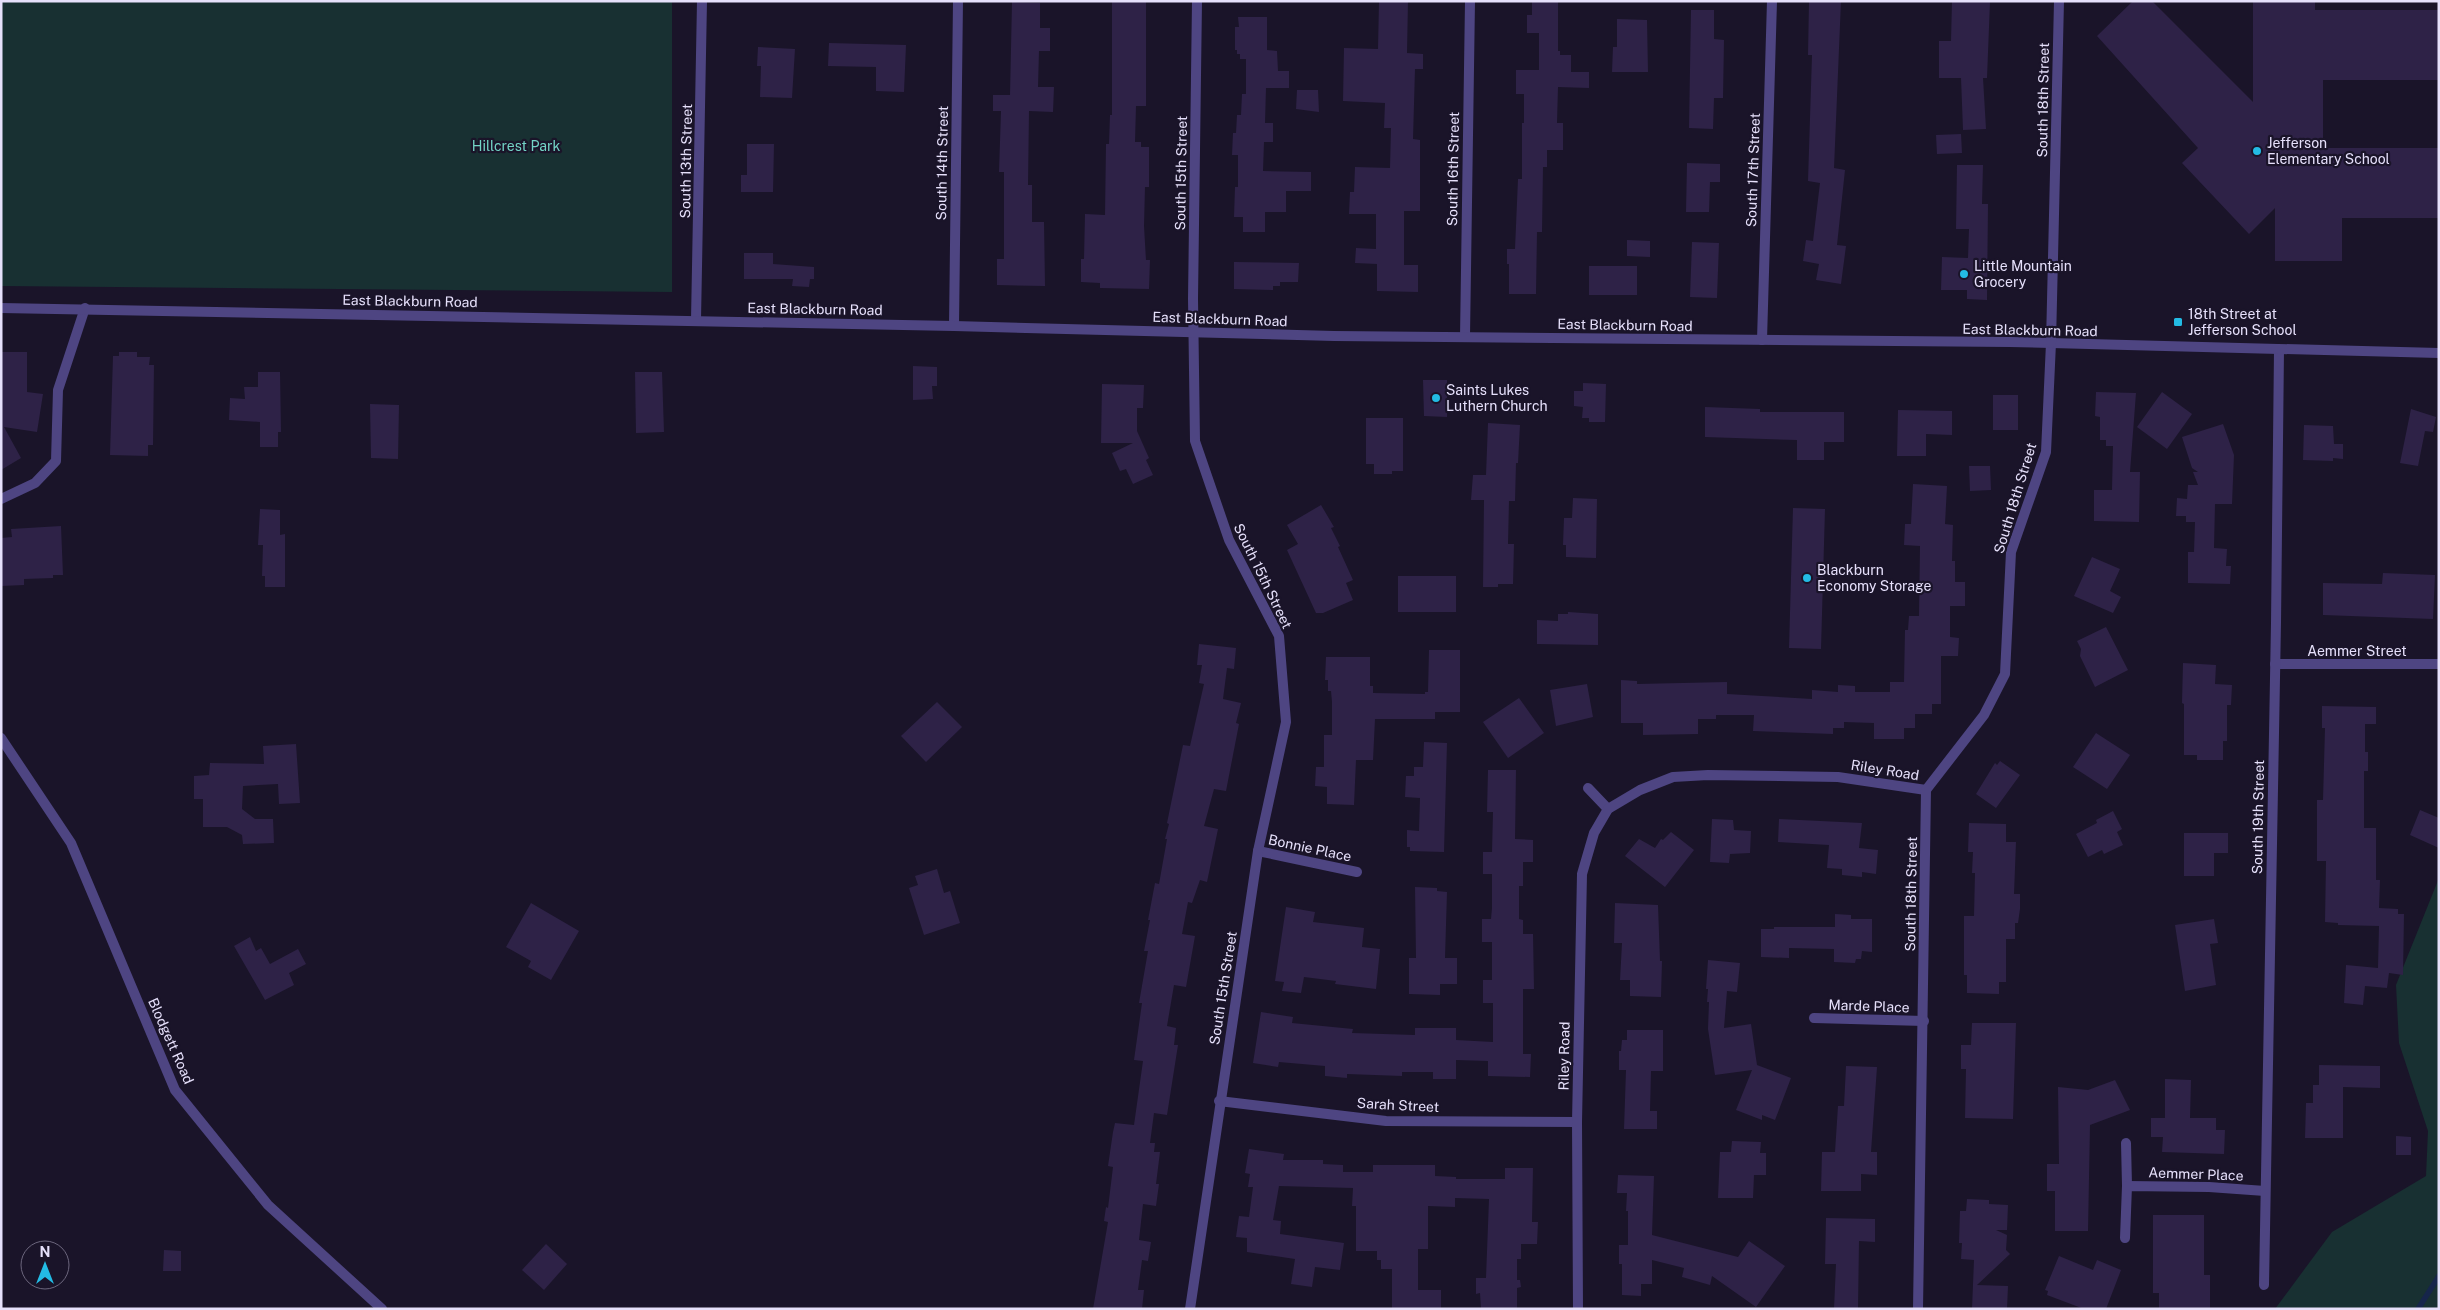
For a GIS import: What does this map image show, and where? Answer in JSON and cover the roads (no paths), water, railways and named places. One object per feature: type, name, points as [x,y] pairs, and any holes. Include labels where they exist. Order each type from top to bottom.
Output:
[{"type":"street","name":"South 13th Street","points":[[696,320],[702,1]]},
{"type":"street","name":"South 14th Street","points":[[954,326],[958,1]]},
{"type":"street","name":"South 15th Street","points":[[1190,1309],[1219,1101],[1258,851],[1286,722],[1279,636],[1228,540],[1195,441],[1197,1]]},
{"type":"street","name":"South 16th Street","points":[[1465,337],[1470,1]]},
{"type":"street","name":"South 17th Street","points":[[1762,340],[1772,1]]},
{"type":"street","name":"South 18th Street","points":[[1918,1309],[1924,1021],[1926,790],[1984,714],[2005,674],[2011,552],[2046,452],[2051,343],[2059,1]]},
{"type":"street","name":"East Blackburn Road","points":[[1,308],[696,320],[1334,336],[2051,343],[2439,353]]},
{"type":"street","points":[[1,499],[35,483],[56,461],[58,390],[85,308]]},
{"type":"street","name":"South 19th Street","points":[[2264,1285],[2279,350]]},
{"type":"street","name":"Aemmer Street","points":[[2275,664],[2439,664]]},
{"type":"street","name":"Blodgett Road","points":[[1,738],[71,843],[176,1090],[268,1205],[382,1309]]},
{"type":"street","name":"Riley Road","points":[[1578,1309],[1577,1122],[1582,874],[1594,833],[1608,809],[1640,790],[1673,777],[1708,774],[1838,777],[1926,790]]},
{"type":"street","points":[[1588,788],[1608,809]]},
{"type":"street","name":"Bonnie Place","points":[[1258,851],[1357,872]]},
{"type":"street","name":"Marde Place","points":[[1814,1018],[1924,1021]]},
{"type":"street","name":"Sarah Street","points":[[1219,1101],[1386,1121],[1577,1122]]},
{"type":"street","points":[[2125,1238],[2126,1143]]},
{"type":"street","name":"Aemmer Place","points":[[2127,1186],[2265,1190]]},
{"type":"waterway","points":[[2418,1309],[2439,1276]]},
{"type":"place","name":"Jefferson Elementary School","points":[[2257,151]]},
{"type":"place","name":"Little Mountain Grocery","points":[[1964,274]]},
{"type":"place","name":"18th Street at Jefferson School","points":[[2178,322]]},
{"type":"place","name":"Saints Lukes Luthern Church","points":[[1436,398]]},
{"type":"place","name":"Blackburn Economy Storage","points":[[1807,578]]},
{"type":"park label","name":"Hillcrest Park","points":[[516,146]]}]
